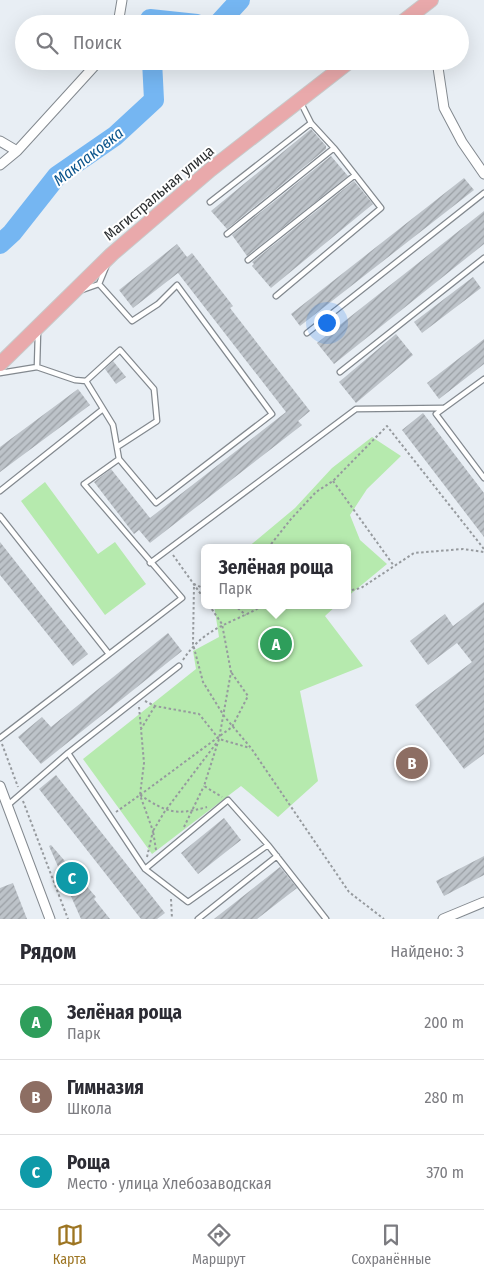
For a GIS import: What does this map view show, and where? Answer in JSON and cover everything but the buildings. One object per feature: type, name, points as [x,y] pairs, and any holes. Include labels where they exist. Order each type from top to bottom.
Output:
[{"type":"main road","points":[[415,15],[431,0]]},
{"type":"main road","name":"Магистральная улица","points":[[0,364],[112,254],[210,170],[338,70]]},
{"type":"street","points":[[120,15],[122,0]]},
{"type":"street","points":[[0,165],[17,151],[91,70]]},
{"type":"street","points":[[438,70],[444,108],[462,142],[484,174]]},
{"type":"street","points":[[0,141],[17,151]]},
{"type":"street","points":[[0,786],[50,919]]},
{"type":"street","points":[[447,918],[484,902]]},
{"type":"lane","points":[[276,296],[380,208],[334,148],[312,123],[299,100]]},
{"type":"lane","points":[[210,202],[312,123]]},
{"type":"lane","points":[[228,234],[334,148]]},
{"type":"lane","points":[[248,260],[355,176]]},
{"type":"lane","points":[[307,333],[484,193]]},
{"type":"lane","points":[[68,296],[99,284],[112,254]]},
{"type":"lane","points":[[340,372],[484,258]]},
{"type":"lane","points":[[86,381],[113,425],[119,459],[156,503],[272,414],[177,285],[158,304],[132,321],[99,284]]},
{"type":"lane","points":[[37,366],[38,326]]},
{"type":"lane","points":[[0,373],[37,366],[75,380],[86,381],[120,350],[154,389],[158,421],[116,446]]},
{"type":"lane","points":[[484,379],[436,414],[484,478]]},
{"type":"lane","points":[[150,563],[356,409],[443,408]]},
{"type":"lane","points":[[0,491],[102,409]]},
{"type":"lane","points":[[0,739],[182,598],[84,484],[119,459]]},
{"type":"lane","points":[[0,516],[109,654]]},
{"type":"lane","points":[[8,805],[68,753],[179,666]]},
{"type":"lane","points":[[68,753],[145,869],[188,902],[268,845]]},
{"type":"lane","points":[[145,869],[228,800],[268,845],[326,919]]},
{"type":"lane","points":[[198,919],[277,856]]},
{"type":"path","points":[[271,544],[291,518],[316,492],[333,481],[387,426],[484,551]]},
{"type":"path","points":[[333,481],[394,566]]},
{"type":"path","points":[[351,590],[361,588],[414,553],[463,548],[484,551]]},
{"type":"path","points":[[168,549],[201,594]]},
{"type":"path","points":[[194,584],[201,587]]},
{"type":"path","points":[[194,584],[193,644],[203,682],[224,716],[251,748],[350,892],[384,919]]},
{"type":"path","points":[[176,844],[204,786],[219,739],[231,672],[222,624],[212,609]]},
{"type":"path","points":[[239,609],[247,615]]},
{"type":"path","points":[[179,666],[193,644],[222,624],[247,615],[257,609]]},
{"type":"path","points":[[110,816],[219,739],[232,727],[248,696],[231,672]]},
{"type":"path","points":[[139,698],[155,706],[199,714],[219,739],[251,748]]},
{"type":"path","points":[[139,698],[144,763],[140,795],[153,830],[158,858]]},
{"type":"path","points":[[141,728],[155,706]]},
{"type":"path","points":[[0,739],[68,919]]},
{"type":"path","points":[[145,869],[153,830],[219,739]]},
{"type":"path","points":[[204,786],[228,800]]},
{"type":"path","points":[[140,795],[165,811],[191,811],[210,806]]},
{"type":"path","points":[[170,889],[172,919]]},
{"type":"green space","points":[[372,437],[401,456],[367,489],[350,515],[360,540],[387,564],[351,594],[351,544],[252,544],[295,508],[332,468]]},
{"type":"green space","points":[[45,482],[98,554],[115,542],[146,584],[105,615],[21,501]]},
{"type":"green space","points":[[215,609],[333,609],[325,616],[363,666],[300,691],[318,781],[278,817],[241,786],[152,854],[83,759],[196,669],[193,651],[219,637]]},
{"type":"waterway","name":"Маклаковка","points":[[226,15],[240,0]]},
{"type":"waterway","name":"Маклаковка","points":[[0,244],[12,233],[57,176],[115,136],[154,100],[152,70]]},
{"type":"place","name":"Зелёная роща","points":[[276,644]]},
{"type":"place","name":"Гимназия","points":[[412,763]]},
{"type":"place","name":"Роща","points":[[72,878]]}]
